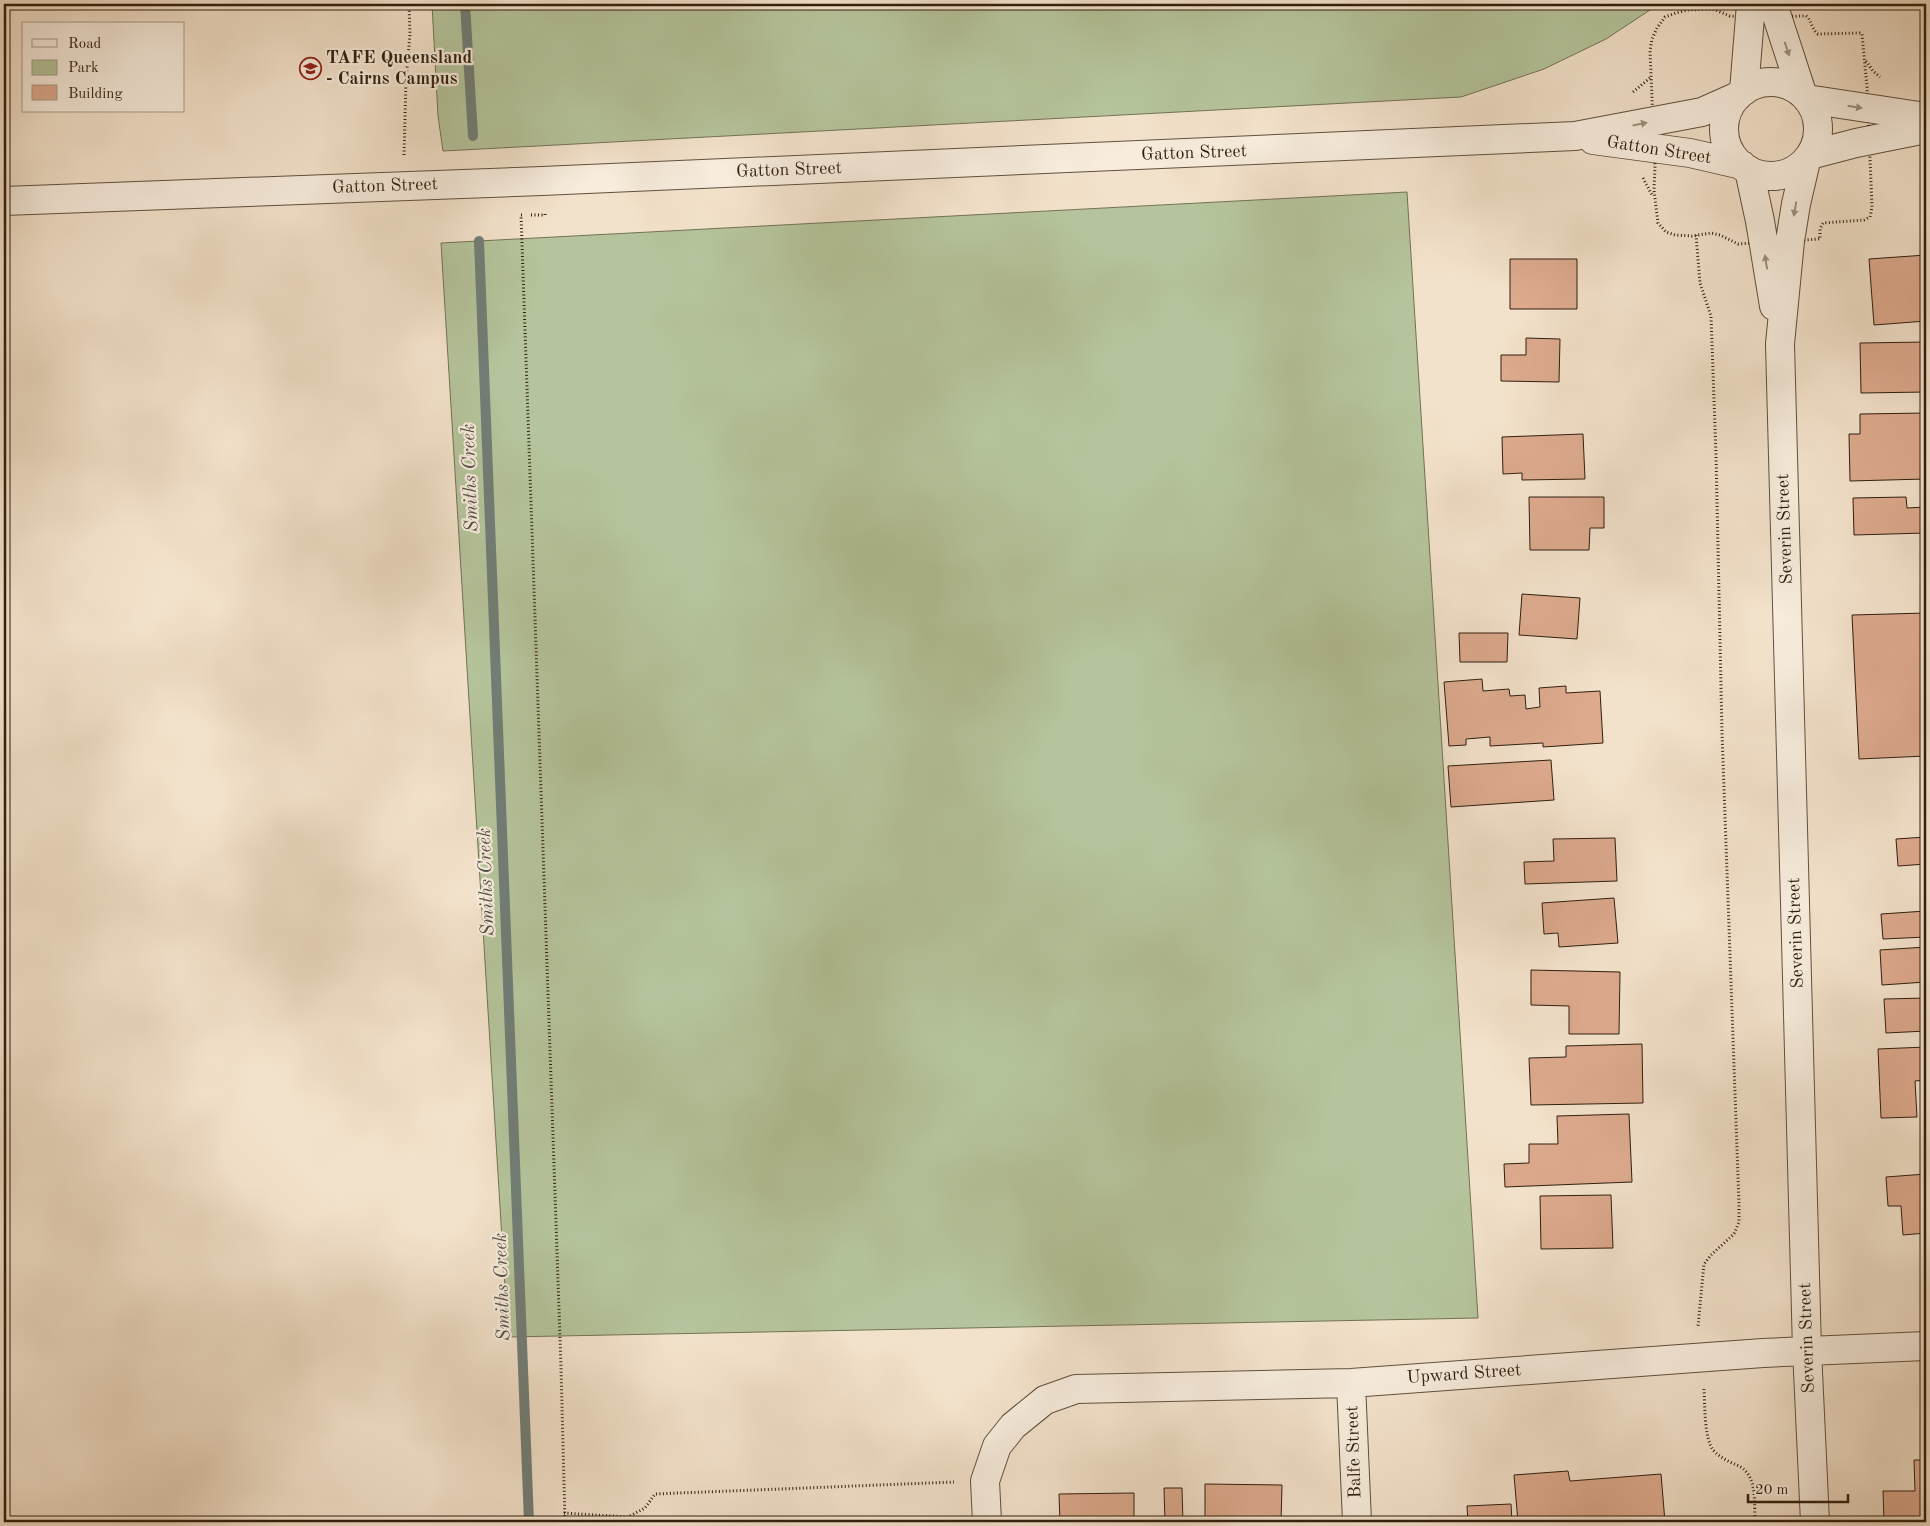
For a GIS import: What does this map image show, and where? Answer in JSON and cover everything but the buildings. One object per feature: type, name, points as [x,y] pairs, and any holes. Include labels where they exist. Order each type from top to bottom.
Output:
[{"type":"street","points":[[1774,4],[1786,48],[1804,96],[1815,112],[1818,126],[1817,142],[1808,158],[1794,170],[1779,175],[1764,175],[1746,168],[1736,160],[1728,147],[1725,131],[1726,116],[1741,93],[1758,84],[1774,82],[1789,86],[1804,96],[1926,117]]},
{"type":"street","points":[[1741,10],[1741,93]]},
{"type":"street","name":"Gatton Street","points":[[4,202],[542,181],[1575,136],[1702,112],[1741,93]]},
{"type":"street","points":[[1808,158],[1850,145],[1926,129]]},
{"type":"street","name":"Gatton Street","points":[[1575,136],[1690,153],[1746,168]]},
{"type":"street","name":"Severin Street","points":[[1808,158],[1796,204],[1790,241],[1780,344],[1807,1350],[1815,1522]]},
{"type":"street","name":"Severin Street","points":[[1746,168],[1760,221],[1780,344]]},
{"type":"street","name":"Upward Street","points":[[985,1481],[997,1446],[1013,1426],[1045,1400],[1076,1389],[1351,1382],[1807,1350],[1926,1346]]},
{"type":"street","name":"Balfe Street","points":[[1351,1382],[1357,1522]]},
{"type":"street","points":[[985,1481],[986,1522]]},
{"type":"path","points":[[409,4],[410,34],[403,155],[411,155]]},
{"type":"path","points":[[1653,102],[1650,77],[1652,39],[1665,17],[1676,12],[1697,10],[1713,9],[1723,12],[1741,10]]},
{"type":"path","points":[[1799,16],[1810,18],[1813,30],[1821,35],[1862,34],[1867,87]]},
{"type":"path","points":[[1808,240],[1820,239],[1820,229],[1823,223],[1864,220],[1870,217],[1872,214],[1870,161]]},
{"type":"path","points":[[1655,166],[1654,190],[1658,223],[1666,232],[1684,236],[1711,233],[1720,235],[1734,243],[1745,243]]},
{"type":"path","points":[[542,181],[545,215],[521,215],[565,1522]]},
{"type":"path","points":[[1696,235],[1700,283],[1711,316],[1722,733],[1739,1204],[1739,1222],[1734,1234],[1704,1264],[1698,1328]]},
{"type":"path","points":[[1703,1384],[1708,1439],[1713,1449],[1721,1457],[1742,1468],[1749,1476],[1754,1488],[1755,1522]]},
{"type":"path","points":[[564,1513],[628,1517],[645,1508],[655,1494],[985,1481]]},
{"type":"green space","points":[[432,4],[1659,4],[1606,39],[1544,69],[1461,97],[443,151],[438,116]]},
{"type":"green space","points":[[1407,192],[1478,1318],[508,1337],[441,243]]},
{"type":"waterway","name":"Smiths Creek","points":[[465,4],[473,136]]},
{"type":"waterway","name":"Smiths Creek","points":[[479,241],[529,1522]]},
{"type":"place","name":"TAFE Queensland - Cairns Campus","points":[[310,68]]}]
